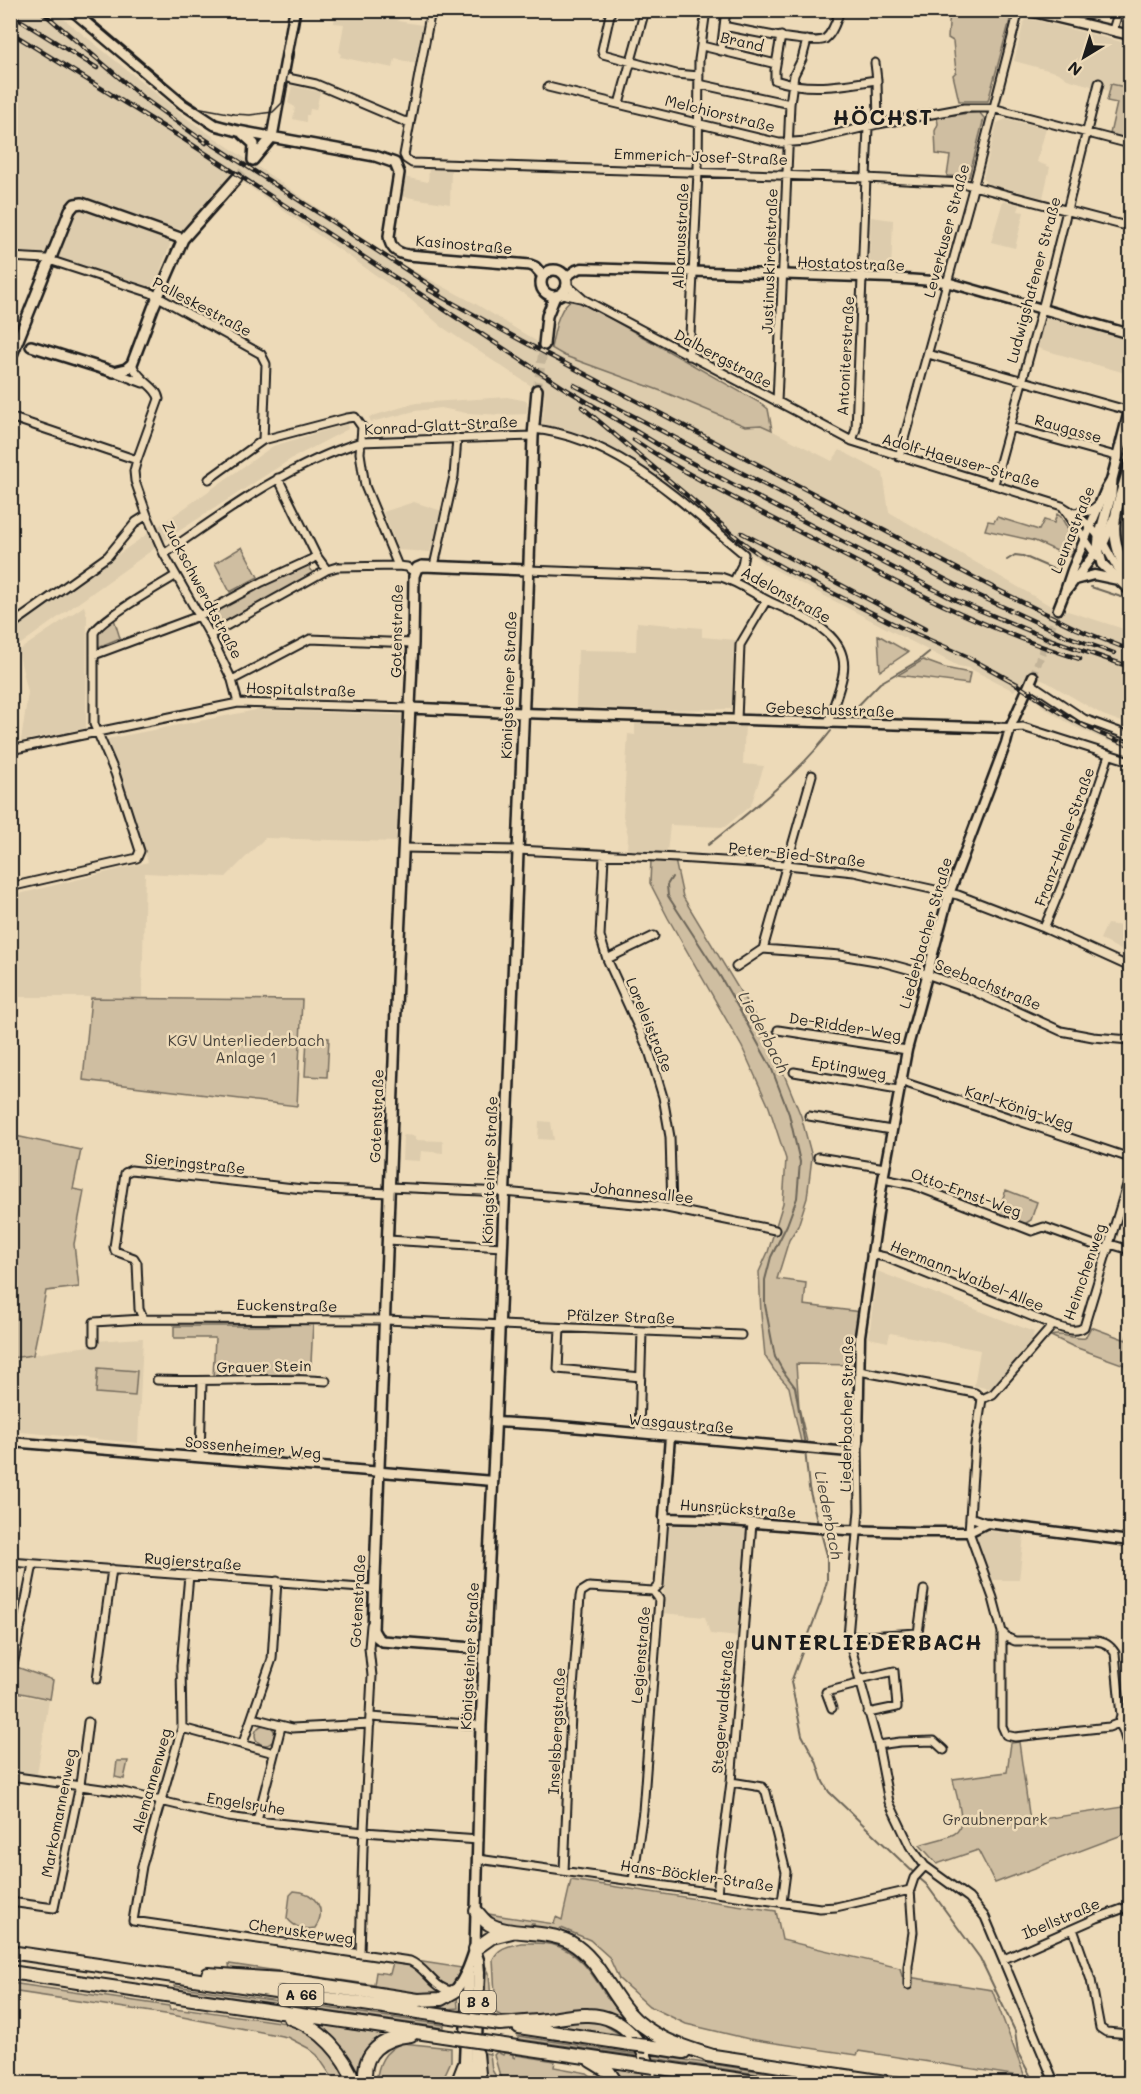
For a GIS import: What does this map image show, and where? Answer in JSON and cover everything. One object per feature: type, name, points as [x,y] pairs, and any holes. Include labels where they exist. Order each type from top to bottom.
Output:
[{"type":"highway","points":[[476,1911],[492,1926],[551,1935],[576,1946],[593,1961],[620,2002],[640,2023],[665,2038],[713,2056]]},
{"type":"highway","points":[[475,1950],[492,1937],[522,1931]]},
{"type":"highway","name":"B 8","points":[[474,2084],[479,1973],[475,1950]]},
{"type":"highway","name":"A 66","points":[[10,1952],[899,2084]]},
{"type":"highway","name":"B 8","points":[[464,2084],[469,1970]]},
{"type":"highway","name":"A 66","points":[[10,1972],[766,2083]]},
{"type":"highway","points":[[156,1973],[281,1979],[418,2000],[441,1999],[455,1991]]},
{"type":"highway","points":[[257,2008],[296,2020],[315,2030],[341,2056],[356,2084]]},
{"type":"highway","name":"A 66","points":[[500,2024],[588,2015],[609,2019],[622,2026],[640,2043],[649,2066],[650,2084]]},
{"type":"highway","points":[[366,2084],[365,2070],[368,2059],[376,2048],[389,2038],[415,2035],[443,2036]]},
{"type":"highway","points":[[477,2054],[480,2084]]},
{"type":"highway","points":[[570,2054],[598,2064],[609,2072],[617,2084]]},
{"type":"highway","points":[[457,2084],[464,2066]]},
{"type":"highway","name":"A 66","points":[[694,2084],[709,2081],[766,2083]]},
{"type":"main road","points":[[72,10],[189,108],[216,125],[272,138],[375,156],[392,161],[397,165]]},
{"type":"main road","points":[[238,131],[250,138],[254,144],[253,160],[272,138],[295,10]]},
{"type":"main road","name":"Kasinostraße","points":[[397,165],[398,175],[389,236],[395,250],[404,254],[530,265],[543,276]]},
{"type":"main road","points":[[24,326],[31,346],[114,372],[126,369],[132,364],[183,239],[237,178]]},
{"type":"main road","points":[[11,359],[70,210],[77,203],[183,239]]},
{"type":"main road","points":[[544,345],[547,316],[541,284],[543,276],[553,270],[560,272],[567,281],[547,316]]},
{"type":"main road","points":[[544,292],[558,295]]},
{"type":"main road","points":[[11,359],[21,350],[31,346]]},
{"type":"main road","name":"Königsteiner Straße","points":[[475,1950],[481,1725],[496,1422],[527,570],[537,390]]},
{"type":"main road","name":"Leunastraße","points":[[1118,580],[1102,564],[1101,544],[1112,479],[1130,410]]},
{"type":"main road","points":[[1131,464],[1114,517],[1114,533],[1118,551],[1131,578]]},
{"type":"main road","points":[[414,572],[422,566],[527,570]]},
{"type":"main road","name":"Gotenstraße","points":[[372,1619],[413,644],[414,572]]},
{"type":"main road","points":[[1118,580],[1131,590]]},
{"type":"main road","name":"Hospitalstraße","points":[[410,708],[522,713]]},
{"type":"main road","points":[[372,1619],[374,1634],[382,1641],[474,1648],[485,1641]]},
{"type":"main road","points":[[474,1648],[484,1658]]},
{"type":"main road","name":"B 8","points":[[469,1970],[470,1959],[475,1950]]},
{"type":"main road","points":[[455,1991],[469,1970]]},
{"type":"street","points":[[397,165],[406,159],[404,155],[431,10]]},
{"type":"street","points":[[611,10],[603,54],[790,104]]},
{"type":"street","points":[[619,104],[645,10]]},
{"type":"street","name":"Albanusstraße","points":[[688,356],[698,172],[699,60],[706,10]]},
{"type":"street","points":[[721,51],[726,10]]},
{"type":"street","points":[[724,26],[821,41],[826,39],[840,10]]},
{"type":"street","name":"Leverkuser Straße","points":[[899,457],[974,185],[1019,10]]},
{"type":"street","points":[[1025,10],[1131,34]]},
{"type":"street","points":[[1113,30],[1119,10]]},
{"type":"street","points":[[781,36],[775,80],[792,86],[819,88],[877,80]]},
{"type":"street","name":"Justinuskirchstraße","points":[[777,402],[790,104],[792,86],[807,40]]},
{"type":"street","name":"Brand","points":[[702,46],[776,64]]},
{"type":"street","points":[[875,63],[878,124]]},
{"type":"street","points":[[283,77],[316,84],[410,122]]},
{"type":"street","name":"Ludwigshafener Straße","points":[[994,484],[1042,309],[1099,83]]},
{"type":"street","name":"Melchiorstraße","points":[[548,87],[788,143],[964,108],[992,108],[1131,144]]},
{"type":"street","name":"Antoniterstraße","points":[[852,441],[856,429],[868,127]]},
{"type":"street","name":"Emmerich-Josef-Straße","points":[[406,159],[412,163],[866,178],[974,185],[1131,227]]},
{"type":"street","name":"Palleskestraße","points":[[10,257],[50,260],[158,296],[264,357],[266,364],[263,440]]},
{"type":"street","name":"Hostatostraße","points":[[567,281],[576,270],[582,268],[947,282],[1131,334]]},
{"type":"street","name":"Dalbergstraße","points":[[567,281],[583,299]]},
{"type":"street","name":"Dalbergstraße","points":[[558,295],[583,299],[852,441]]},
{"type":"street","points":[[928,354],[1130,410]]},
{"type":"street","name":"Zuckschwerdtstraße","points":[[132,364],[138,376],[157,391],[159,399],[137,460],[134,471],[135,481],[164,554],[210,635],[232,680],[238,703]]},
{"type":"street","points":[[114,372],[148,385]]},
{"type":"street","points":[[10,417],[137,460]]},
{"type":"street","points":[[209,479],[263,440],[353,417],[362,427],[360,453],[365,486],[398,566]]},
{"type":"street","name":"Raugasse","points":[[1010,427],[1119,458]]},
{"type":"street","name":"Konrad-Glatt-Straße","points":[[164,554],[278,478],[361,442],[533,432],[562,433],[583,440],[626,462],[658,484],[744,554],[742,565],[734,581]]},
{"type":"street","points":[[434,566],[454,476],[457,438]]},
{"type":"street","name":"Adolf-Haeuser-Straße","points":[[852,441],[1062,506],[1074,513],[1087,535]]},
{"type":"street","points":[[278,478],[316,555],[327,570]]},
{"type":"street","name":"Leunastraße","points":[[1064,594],[1112,479]]},
{"type":"street","points":[[1074,513],[1090,511],[1101,502]]},
{"type":"street","name":"Adolf-Haeuser-Straße","points":[[1062,506],[1076,526],[1101,544]]},
{"type":"street","points":[[10,626],[108,556],[136,522],[147,515]]},
{"type":"street","points":[[1058,609],[1064,594],[1101,544],[1114,517]]},
{"type":"street","points":[[1087,535],[1101,544],[1116,567],[1131,583]]},
{"type":"street","points":[[94,655],[199,616],[316,555]]},
{"type":"street","points":[[210,635],[327,570],[337,567],[398,566],[407,567],[414,572]]},
{"type":"street","name":"Adelonstraße","points":[[527,570],[721,577],[734,581],[820,627],[839,647],[843,673],[828,723]]},
{"type":"street","points":[[1075,580],[1094,575],[1118,580]]},
{"type":"street","points":[[10,887],[137,858],[140,851],[119,784],[94,724],[94,633],[96,628],[175,576]]},
{"type":"street","points":[[736,720],[740,645],[766,600]]},
{"type":"street","points":[[232,680],[310,639],[413,644]]},
{"type":"street","points":[[1032,680],[1084,719],[1131,736]]},
{"type":"street","name":"Liederbacher Straße","points":[[1032,680],[1010,728],[949,894],[926,974],[899,1086],[860,1336],[859,1500],[848,1637],[878,1745],[889,1802],[910,1846],[925,1866],[969,1898],[985,1917],[1055,2084]]},
{"type":"street","name":"Hospitalstraße","points":[[10,750],[238,703],[410,708]]},
{"type":"street","name":"Gebeschusstraße","points":[[522,713],[1023,727],[1131,761]]},
{"type":"street","name":"Franz-Henle-Straße","points":[[1044,928],[1072,863],[1109,755]]},
{"type":"street","points":[[736,967],[763,949],[812,775]]},
{"type":"street","name":"Peter-Bied-Straße","points":[[403,848],[517,850],[787,865],[854,872],[949,894],[1044,928],[1131,967]]},
{"type":"street","name":"Loreleistraße","points":[[604,856],[600,936],[607,959],[649,1052],[663,1097],[670,1137],[672,1209]]},
{"type":"street","points":[[607,959],[654,936]]},
{"type":"street","name":"Seebachstraße","points":[[763,949],[840,955],[882,962],[969,989],[1061,1030],[1093,1037],[1131,1040]]},
{"type":"street","name":"De-Ridder-Weg","points":[[778,1030],[907,1050]]},
{"type":"street","name":"Eptingweg","points":[[794,1072],[899,1086]]},
{"type":"street","name":"Karl-König-Weg","points":[[899,1086],[1131,1158]]},
{"type":"street","points":[[809,1116],[891,1130]]},
{"type":"street","points":[[818,1157],[885,1168]]},
{"type":"street","name":"Sieringstraße","points":[[143,1319],[138,1309],[137,1263],[134,1258],[115,1251],[114,1247],[125,1173],[131,1170],[303,1189],[504,1192]]},
{"type":"street","name":"Heimchenweg","points":[[982,1399],[993,1394],[1053,1325],[1073,1331],[1084,1327],[1131,1175]]},
{"type":"street","name":"Otto-Ernst-Weg","points":[[883,1179],[914,1185],[1032,1231],[1044,1227],[1109,1247],[1131,1250]]},
{"type":"street","name":"Johannesallee","points":[[504,1192],[657,1206],[775,1230]]},
{"type":"street","points":[[388,1240],[502,1247]]},
{"type":"street","name":"Hermann-Waibel-Allee","points":[[871,1254],[885,1257],[1053,1325]]},
{"type":"street","name":"Euckenstraße","points":[[94,1341],[94,1322],[143,1319],[385,1320],[499,1325]]},
{"type":"street","name":"Pfälzer Straße","points":[[499,1325],[741,1335]]},
{"type":"street","points":[[560,1328],[558,1369],[641,1377]]},
{"type":"street","points":[[639,1433],[642,1331]]},
{"type":"street","points":[[859,1371],[975,1393],[982,1399],[975,1444],[969,1532],[993,1598],[1002,1632],[1002,1726],[1006,1735],[1015,1737],[1059,1733],[1109,1727],[1119,1723]]},
{"type":"street","name":"Grauer Stein","points":[[157,1380],[202,1382],[326,1380]]},
{"type":"street","name":"Grauer Stein","points":[[200,1457],[202,1382]]},
{"type":"street","name":"Wasgaustraße","points":[[496,1422],[849,1452],[856,1449],[858,1443]]},
{"type":"street","name":"Legienstraße","points":[[633,1880],[643,1811],[659,1599],[652,1591],[659,1585],[670,1436]]},
{"type":"street","name":"Sossenheimer Weg","points":[[10,1442],[493,1481]]},
{"type":"street","points":[[970,1517],[987,1523],[1131,1541]]},
{"type":"street","name":"Hunsrückstraße","points":[[664,1518],[825,1529],[969,1532],[987,1523]]},
{"type":"street","name":"Stegerwaldstraße","points":[[717,1893],[731,1782],[752,1523]]},
{"type":"street","name":"Rugierstraße","points":[[10,1562],[374,1589]]},
{"type":"street","points":[[13,1666],[33,1564]]},
{"type":"street","points":[[97,1678],[112,1569]]},
{"type":"street","name":"Alemannenweg","points":[[133,1921],[142,1866],[182,1728],[181,1666],[189,1575]]},
{"type":"street","points":[[243,1743],[272,1659],[277,1581]]},
{"type":"street","name":"Inselsbergstraße","points":[[564,1871],[571,1714],[581,1592],[589,1587],[652,1591]]},
{"type":"street","points":[[848,1637],[918,1633],[924,1590]]},
{"type":"street","name":"Gotenstraße","points":[[372,1619],[369,1648],[372,1661]]},
{"type":"street","points":[[1002,1632],[1015,1641],[1096,1641],[1111,1647],[1115,1653],[1121,1716],[1119,1723],[1131,1754]]},
{"type":"street","name":"Gotenstraße","points":[[360,1954],[372,1661],[374,1649],[382,1641]]},
{"type":"street","points":[[832,1708],[826,1692],[894,1671],[897,1707],[868,1713]]},
{"type":"street","points":[[252,1718],[280,1727],[292,1728],[370,1720],[481,1725]]},
{"type":"street","name":"Markomannenweg","points":[[10,1902],[54,1908],[80,1785],[88,1722]]},
{"type":"street","points":[[257,1821],[280,1727]]},
{"type":"street","points":[[182,1728],[274,1753]]},
{"type":"street","points":[[878,1745],[934,1741],[944,1750]]},
{"type":"street","name":"Engelsruhe","points":[[10,1776],[123,1792],[228,1817],[257,1821],[364,1832],[479,1840]]},
{"type":"street","points":[[731,1782],[762,1787],[766,1792],[786,1872],[782,1902]]},
{"type":"street","name":"Hans-Böckler-Straße","points":[[478,1859],[820,1908],[836,1907],[910,1890]]},
{"type":"street","points":[[908,1984],[913,1932],[910,1890],[917,1875],[925,1866]]},
{"type":"street","name":"Ibellstraße","points":[[1004,1959],[1131,1906]]},
{"type":"street","name":"Cheruskerweg","points":[[133,1921],[414,1962],[440,1988],[450,1992],[455,1991]]},
{"type":"street","points":[[1073,1929],[1091,1980],[1100,2028],[1106,2032],[1131,2034]]},
{"type":"shaded area","points":[[379,10],[401,15],[398,21],[422,25],[415,63],[395,59],[393,68],[340,57],[344,24],[334,23],[336,11]]},
{"type":"shaded area","points":[[11,11],[54,11],[189,120],[397,262],[476,304],[536,341],[565,356],[664,392],[745,426],[761,425],[832,461],[840,450],[883,473],[889,512],[1049,605],[1130,631],[1130,725],[1103,715],[1047,682],[1026,674],[1022,684],[1014,691],[969,668],[958,666],[766,565],[621,456],[604,446],[542,425],[545,395],[442,327],[410,299],[231,174],[182,230],[176,228],[154,288],[43,255],[11,253]]},
{"type":"shaded area","points":[[1027,18],[1130,44],[1130,88],[1112,84],[1109,91],[1067,79],[1059,73],[1014,61],[1024,21]]},
{"type":"shaded area","points":[[292,86],[320,92],[316,110],[310,109],[309,115],[306,115],[306,122],[293,119],[295,107],[288,103]]},
{"type":"shaded area","points":[[1006,119],[1046,128],[1037,162],[1050,167],[1043,198],[986,183],[983,178],[997,123]]},
{"type":"shaded area","points":[[429,169],[451,170],[450,204],[400,196],[403,177],[428,182]]},
{"type":"shaded area","points":[[1003,201],[1020,205],[1018,211],[1024,212],[1015,248],[991,242]]},
{"type":"shaded area","points":[[871,217],[893,220],[891,272],[869,271]]},
{"type":"shaded area","points":[[1046,315],[1125,337],[1124,341],[1130,343],[1129,374],[1037,348]]},
{"type":"shaded area","points":[[507,397],[527,401],[527,414],[466,413],[441,408],[415,411],[371,422],[369,417],[416,403]]},
{"type":"shaded area","points":[[347,424],[348,429],[291,459],[176,533],[11,651],[10,630],[273,446]]},
{"type":"shaded area","points":[[414,502],[442,511],[430,552],[398,550],[383,512]]},
{"type":"shaded area","points":[[84,606],[87,616],[86,728],[21,741],[28,692],[18,651]]},
{"type":"shaded area","points":[[637,622],[702,628],[702,637],[737,640],[733,709],[658,710],[576,707],[578,650],[636,651]]},
{"type":"shaded area","points":[[1045,699],[1090,727],[1130,743],[1130,748],[1073,726],[1040,705]]},
{"type":"shaded area","points":[[256,710],[402,715],[396,842],[265,838],[226,877],[145,873],[142,997],[11,997],[11,896],[148,862],[107,739]]},
{"type":"shaded area","points":[[635,724],[745,725],[743,764],[764,766],[751,805],[725,827],[670,825],[667,852],[627,850],[628,835],[623,816],[628,734],[635,735]]},
{"type":"shaded area","points":[[1107,924],[1130,927],[1130,955],[1100,939]]},
{"type":"shaded area","points":[[539,1121],[551,1122],[554,1140],[538,1139]]},
{"type":"shaded area","points":[[403,1135],[416,1136],[416,1140],[443,1141],[443,1153],[421,1151],[420,1161],[402,1160]]},
{"type":"shaded area","points":[[877,1271],[1034,1332],[1030,1346],[992,1389],[974,1386],[980,1350],[890,1333],[888,1342],[869,1338]]},
{"type":"shaded area","points":[[143,1338],[138,1443],[11,1431],[10,1358],[94,1345],[95,1341]]},
{"type":"shaded area","points":[[668,1524],[747,1529],[739,1637],[710,1634],[705,1617],[662,1613]]},
{"type":"shaded area","points":[[981,1530],[1024,1535],[1019,1580],[991,1580],[976,1539]]},
{"type":"shaded area","points":[[13,1694],[49,1700],[37,1774],[11,1771],[10,1707]]},
{"type":"green space","points":[[950,11],[1007,11],[1010,20],[988,101],[959,101],[953,75],[956,72],[953,41],[948,38]]},
{"type":"green space","points":[[1111,84],[1130,88],[1130,139],[1110,134],[1117,103],[1107,101]]},
{"type":"green space","points":[[979,112],[984,118],[969,177],[947,176],[950,156],[936,154],[937,117]]},
{"type":"green space","points":[[574,298],[762,404],[768,409],[772,430],[761,425],[745,426],[664,392],[565,356],[551,348],[560,313]]},
{"type":"green space","points":[[1057,514],[1072,536],[1067,547],[1074,549],[1070,557],[1035,541],[985,530],[988,521],[994,522],[997,517],[1039,530],[1044,520],[1054,523]]},
{"type":"green space","points":[[242,547],[258,577],[230,592],[215,563]]},
{"type":"green space","points":[[310,564],[310,570],[315,574],[213,628],[205,617],[265,584]]},
{"type":"green space","points":[[114,619],[120,638],[96,648],[96,631]]},
{"type":"green space","points":[[878,635],[908,652],[880,671]]},
{"type":"green space","points":[[923,660],[945,668],[970,673],[968,684],[898,675]]},
{"type":"green space","points":[[651,860],[675,860],[683,897],[761,1026],[801,1116],[812,1157],[807,1198],[798,1226],[789,1240],[777,1279],[806,1283],[804,1305],[861,1312],[857,1365],[796,1364],[799,1408],[807,1442],[801,1442],[789,1387],[765,1356],[761,1314],[759,1272],[768,1252],[783,1203],[786,1159],[769,1107],[742,1047],[650,883]]},
{"type":"green space","name":"KGV Unterliederbach Anlage 1","points":[[91,998],[302,1000],[297,1106],[83,1080]]},
{"type":"green space","points":[[307,1037],[329,1038],[327,1077],[305,1076]]},
{"type":"green space","points":[[11,1135],[81,1150],[73,1189],[84,1191],[74,1244],[79,1287],[46,1291],[33,1355],[11,1358]]},
{"type":"green space","points":[[1006,1190],[1037,1202],[1031,1220],[1023,1225],[997,1213]]},
{"type":"green space","points":[[313,1323],[311,1363],[302,1363],[299,1376],[213,1377],[215,1338],[174,1338],[174,1326],[269,1326]]},
{"type":"green space","points":[[1091,1327],[1126,1340],[1130,1327],[1130,1367],[1051,1336],[1085,1338]]},
{"type":"green space","points":[[98,1368],[137,1371],[135,1396],[96,1393]]},
{"type":"green space","points":[[11,1665],[53,1680],[50,1699],[11,1691]]},
{"type":"green space","points":[[261,1725],[269,1725],[275,1731],[275,1739],[269,1745],[261,1745],[255,1739],[255,1731]]},
{"type":"green space","name":"Graubnerpark","points":[[1019,1742],[1030,1821],[1130,1806],[1130,1832],[995,1883],[978,1850],[937,1864],[920,1845],[950,1836],[958,1830],[961,1817],[953,1779],[1007,1772],[1011,1743]]},
{"type":"green space","points":[[117,1761],[128,1761],[124,1779],[115,1777]]},
{"type":"green space","points":[[571,1880],[776,1911],[782,1940],[900,1968],[902,1976],[992,1990],[1025,2077],[859,2051],[857,2055],[749,2039],[686,2024],[649,2006],[619,1979],[609,1957],[590,1940],[561,1928],[554,1930],[534,1927],[534,1924],[531,1924],[531,1927],[505,1927],[489,1919],[488,1914],[554,1924],[556,1917],[562,1920]]},
{"type":"green space","points":[[294,1891],[313,1898],[320,1908],[319,1921],[315,1928],[300,1927],[287,1918],[290,1895]]},
{"type":"green space","points":[[521,1943],[550,1944],[572,1954],[593,1975],[609,2000],[656,2039],[655,2041],[641,2039],[621,2021],[500,2017],[496,2013],[493,1959],[501,1949]]},
{"type":"green space","points":[[416,1961],[462,1968],[455,1980],[455,1987],[444,1987],[422,1964]]},
{"type":"green space","points":[[483,1961],[489,1973],[492,2014],[486,2009]]},
{"type":"green space","points":[[393,1962],[415,1966],[447,1993],[438,1997],[230,1971],[229,1964],[374,1985],[376,1972],[390,1974]]},
{"type":"green space","points":[[11,1983],[169,2006],[170,2010],[189,2011],[189,2009],[293,2024],[313,2034],[327,2048],[350,2083],[336,2083],[317,2055],[287,2037],[172,2015],[11,1991]]},
{"type":"green space","points":[[175,1986],[444,2025],[444,2028],[175,1989]]},
{"type":"green space","points":[[457,1995],[458,2008],[446,2009],[424,2004]]},
{"type":"green space","points":[[579,2018],[607,2022],[606,2026],[621,2035],[547,2026],[545,2023]]},
{"type":"green space","points":[[311,2023],[388,2035],[379,2040],[362,2083]]},
{"type":"green space","points":[[518,2036],[636,2054],[637,2056],[518,2039]]},
{"type":"green space","points":[[402,2043],[451,2048],[451,2061],[441,2083],[376,2083],[378,2070],[386,2054]]},
{"type":"green space","points":[[497,2052],[503,2055],[504,2053],[513,2054],[515,2058],[516,2055],[555,2061],[554,2067],[587,2073],[601,2083],[505,2083],[500,2076],[494,2055]]},
{"type":"green space","points":[[485,2053],[490,2054],[492,2070],[500,2083],[484,2084]]},
{"type":"green space","points":[[651,2055],[784,2075],[784,2078],[652,2058]]},
{"type":"green space","points":[[608,2067],[643,2073],[643,2083],[621,2083]]},
{"type":"green space","points":[[656,2075],[694,2080],[688,2083],[654,2084]]},
{"type":"waterway","name":"Liederbach","points":[[1007,560],[1015,555],[1023,556],[1060,572]]},
{"type":"waterway","name":"Liederbach","points":[[1091,587],[1130,600]]},
{"type":"waterway","name":"Liederbach","points":[[847,717],[880,683],[929,652]]},
{"type":"waterway","name":"Liederbach","points":[[708,845],[757,806],[803,763],[831,731]]},
{"type":"waterway","name":"Liederbach","points":[[672,877],[667,885],[668,896],[739,1009],[771,1067],[789,1114],[800,1162],[797,1198],[771,1257],[765,1280],[765,1305],[775,1357],[795,1387],[805,1445]]},
{"type":"waterway","name":"Liederbach","points":[[805,1450],[809,1488],[818,1524]]},
{"type":"waterway","name":"Liederbach","points":[[820,1529],[827,1555],[827,1581],[791,1682],[802,1735],[829,1792],[915,1874]]},
{"type":"waterway","name":"Liederbach","points":[[919,1878],[926,1884],[980,1958],[1015,2031],[1018,2053],[1036,2084]]},
{"type":"tunnel","points":[[237,178],[253,160]]},
{"type":"tunnel","points":[[537,390],[544,345]]},
{"type":"tunnel","points":[[1033,676],[1058,609]]},
{"type":"tram line","points":[[79,10],[196,107],[250,115],[273,112],[282,103],[300,10]]},
{"type":"railway","points":[[40,10],[142,97],[206,143]]},
{"type":"railway","points":[[10,14],[97,68]]},
{"type":"railway","points":[[10,32],[185,140],[564,388],[667,450],[953,599],[1049,639],[1130,667]]},
{"type":"railway","points":[[200,136],[439,291]]},
{"type":"railway","points":[[429,290],[996,589],[1077,629],[1130,650]]},
{"type":"railway","points":[[574,385],[960,587],[1064,635],[1114,653]]},
{"type":"railway","points":[[582,407],[760,555],[900,627],[966,656],[1017,684]]},
{"type":"railway","points":[[634,440],[720,491],[908,588],[975,620],[1080,659]]},
{"type":"railway","points":[[742,533],[925,629]]},
{"type":"railway","points":[[1010,680],[1083,725],[1130,745]]},
{"type":"district","name":"HÖCHST","points":[[883,118]]},
{"type":"district","name":"UNTERLIEDERBACH","points":[[867,1643]]}]
